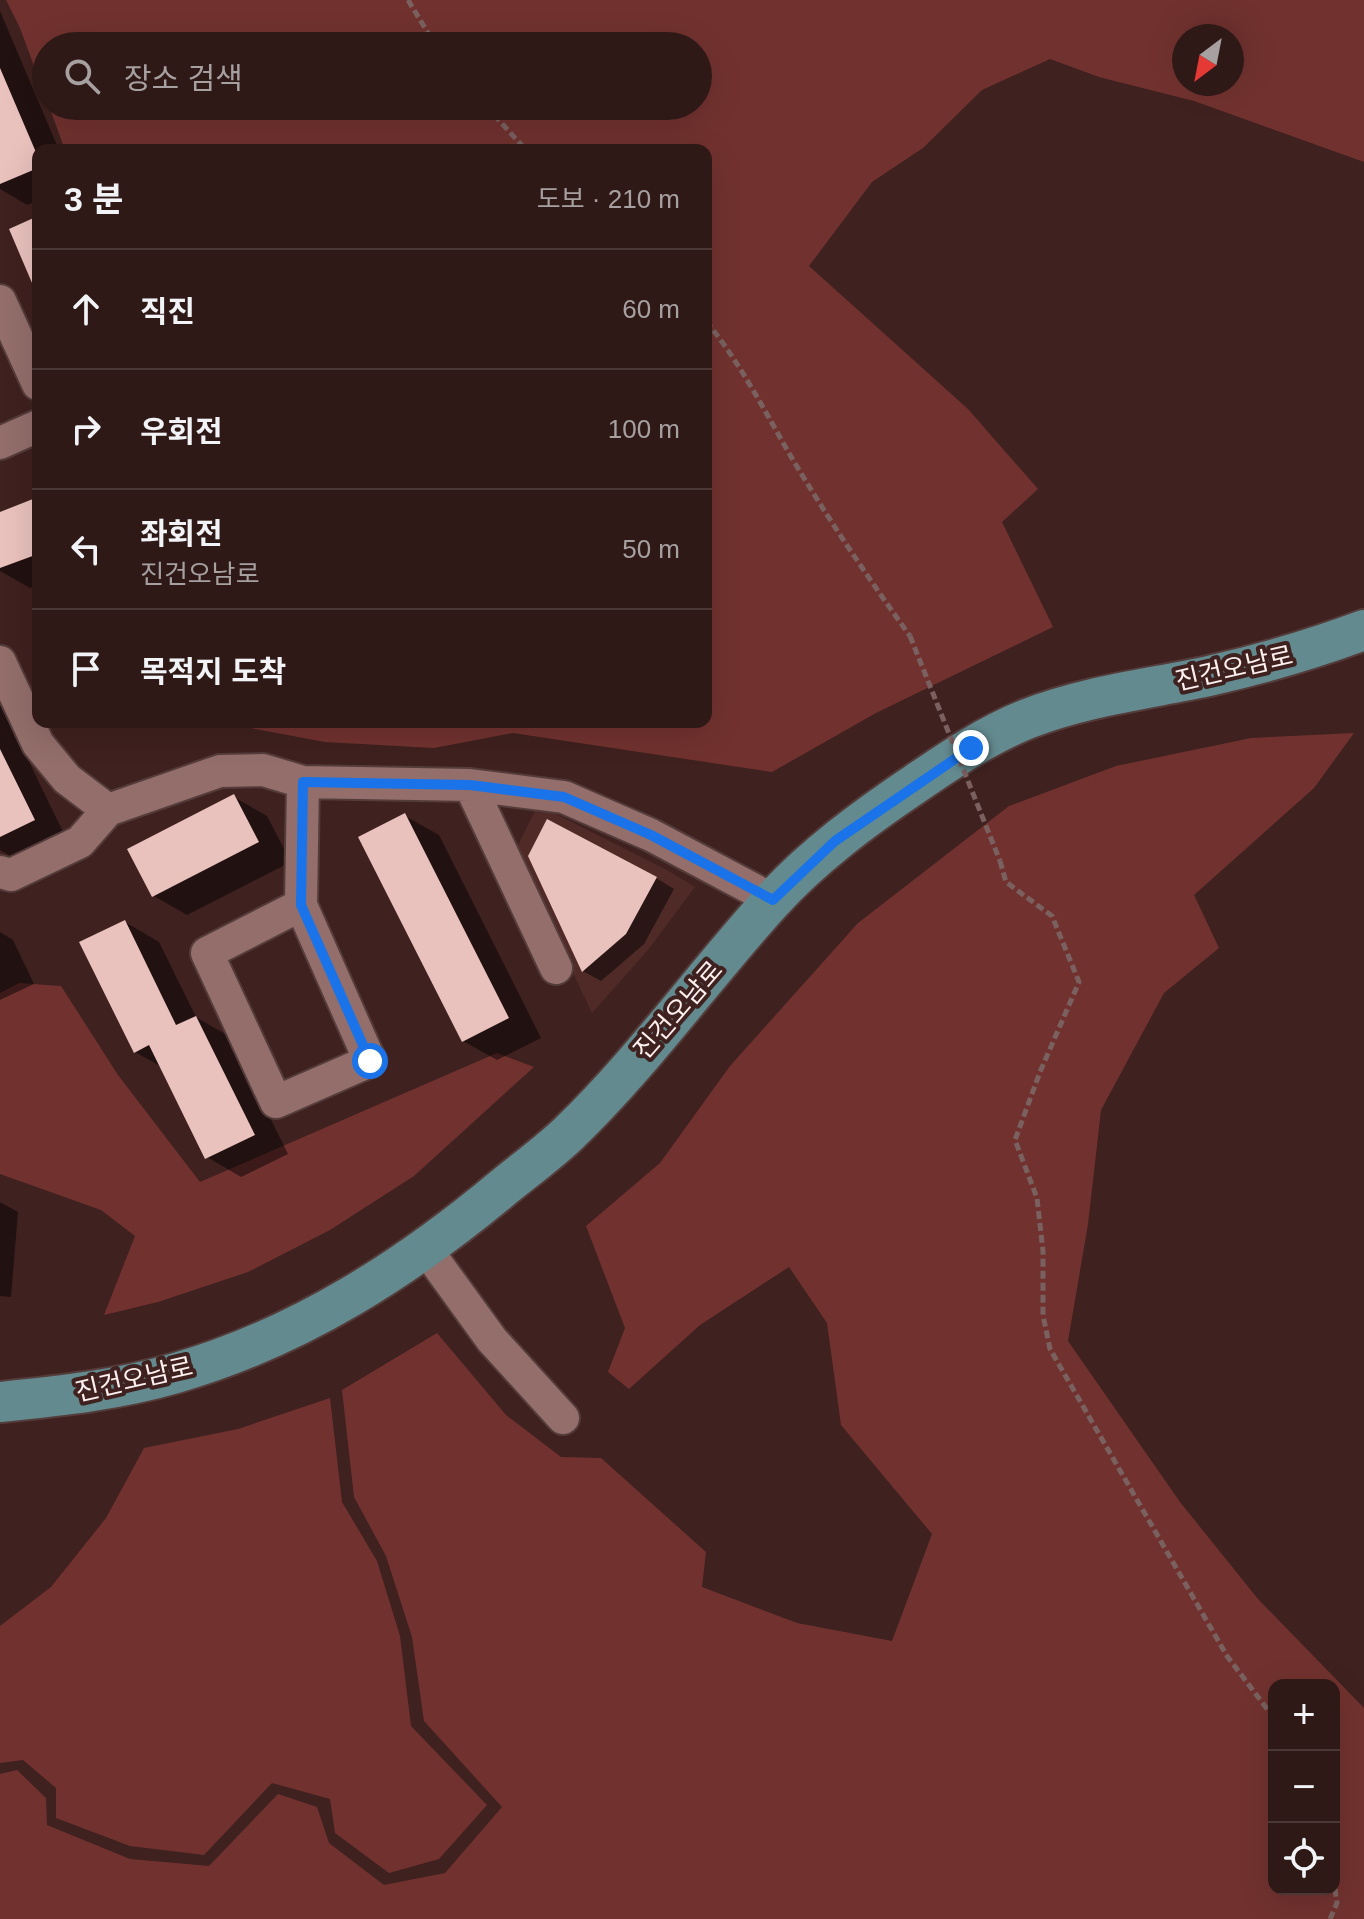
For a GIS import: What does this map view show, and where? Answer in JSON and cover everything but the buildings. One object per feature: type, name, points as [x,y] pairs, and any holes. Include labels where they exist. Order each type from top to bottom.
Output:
[{"type":"main road","name":"진건오남로","points":[[0,1402],[105,1389],[175,1374],[254,1346],[386,1277],[456,1227],[568,1134],[658,1035],[773,900],[835,841],[971,748],[1027,719],[1123,691],[1206,676],[1298,654],[1364,630]]},
{"type":"lane","points":[[0,301],[32,371]]},
{"type":"lane","points":[[0,443],[32,429]]},
{"type":"lane","points":[[0,662],[38,744],[67,779],[108,810]]},
{"type":"lane","points":[[0,872],[11,875],[80,842],[108,810],[220,771],[263,770],[303,782],[470,785],[564,797],[651,835],[773,900]]},
{"type":"lane","points":[[301,905],[207,953],[276,1102],[370,1061],[301,905],[303,782]]},
{"type":"lane","points":[[470,785],[556,968]]},
{"type":"lane","points":[[426,1249],[492,1340],[563,1418]]},
{"type":"path","points":[[408,0],[427,32]]},
{"type":"path","points":[[499,120],[521,144]]},
{"type":"path","points":[[712,328],[766,407],[806,481],[910,636],[1006,882],[1052,916],[1079,982],[1015,1140],[1037,1198],[1043,1251],[1043,1315],[1050,1349],[1227,1656],[1268,1710]]},
{"type":"path","points":[[1330,1919],[1337,1903],[1336,1895]]},
{"type":"shaded area","points":[[6,0],[1364,0],[1364,162],[1174,96],[1244,96],[1244,24],[1172,24],[1172,95],[1099,77],[1050,59],[982,90],[923,148],[872,182],[809,266],[968,409],[1038,489],[1002,522],[1053,627],[876,713],[772,772],[513,733],[434,748],[325,742],[250,728],[712,728],[712,144],[63,144],[54,120],[712,120],[712,32],[32,32],[32,61]]},
{"type":"shaded area","points":[[1354,733],[1314,788],[1194,895],[1219,948],[1164,993],[1101,1110],[1088,1224],[1068,1341],[1180,1502],[1258,1599],[1336,1679],[1268,1679],[1268,1895],[1340,1895],[1340,1683],[1364,1708],[1364,1919],[0,1919],[0,1774],[17,1770],[46,1798],[47,1825],[130,1859],[209,1866],[278,1794],[317,1807],[329,1843],[384,1885],[445,1873],[502,1807],[424,1721],[412,1637],[386,1556],[354,1497],[342,1390],[437,1333],[506,1415],[561,1457],[601,1458],[706,1552],[702,1587],[797,1623],[892,1641],[932,1534],[841,1425],[827,1323],[789,1267],[700,1325],[629,1389],[608,1372],[625,1328],[586,1226],[660,1163],[730,1066],[858,923],[1009,806],[1116,766],[1251,738]]},
{"type":"shaded area","points":[[538,805],[695,887],[648,950],[592,1013],[515,851]]},
{"type":"shaded area","points":[[19,983],[61,986],[118,1075],[200,1182],[497,1053],[534,1067],[414,1176],[330,1230],[248,1272],[158,1302],[104,1315],[135,1236],[101,1210],[0,1174],[0,993]]},
{"type":"shaded area","points":[[330,1398],[342,1502],[377,1561],[400,1636],[411,1726],[487,1805],[439,1859],[389,1873],[335,1833],[330,1799],[272,1783],[204,1855],[130,1846],[56,1818],[56,1788],[23,1760],[0,1763],[0,1626],[51,1587],[106,1518],[144,1448],[238,1429]]},
{"type":"route","points":[[370,1061],[301,905],[303,782],[470,785],[564,797],[651,835],[773,900],[835,841],[971,748]]}]
